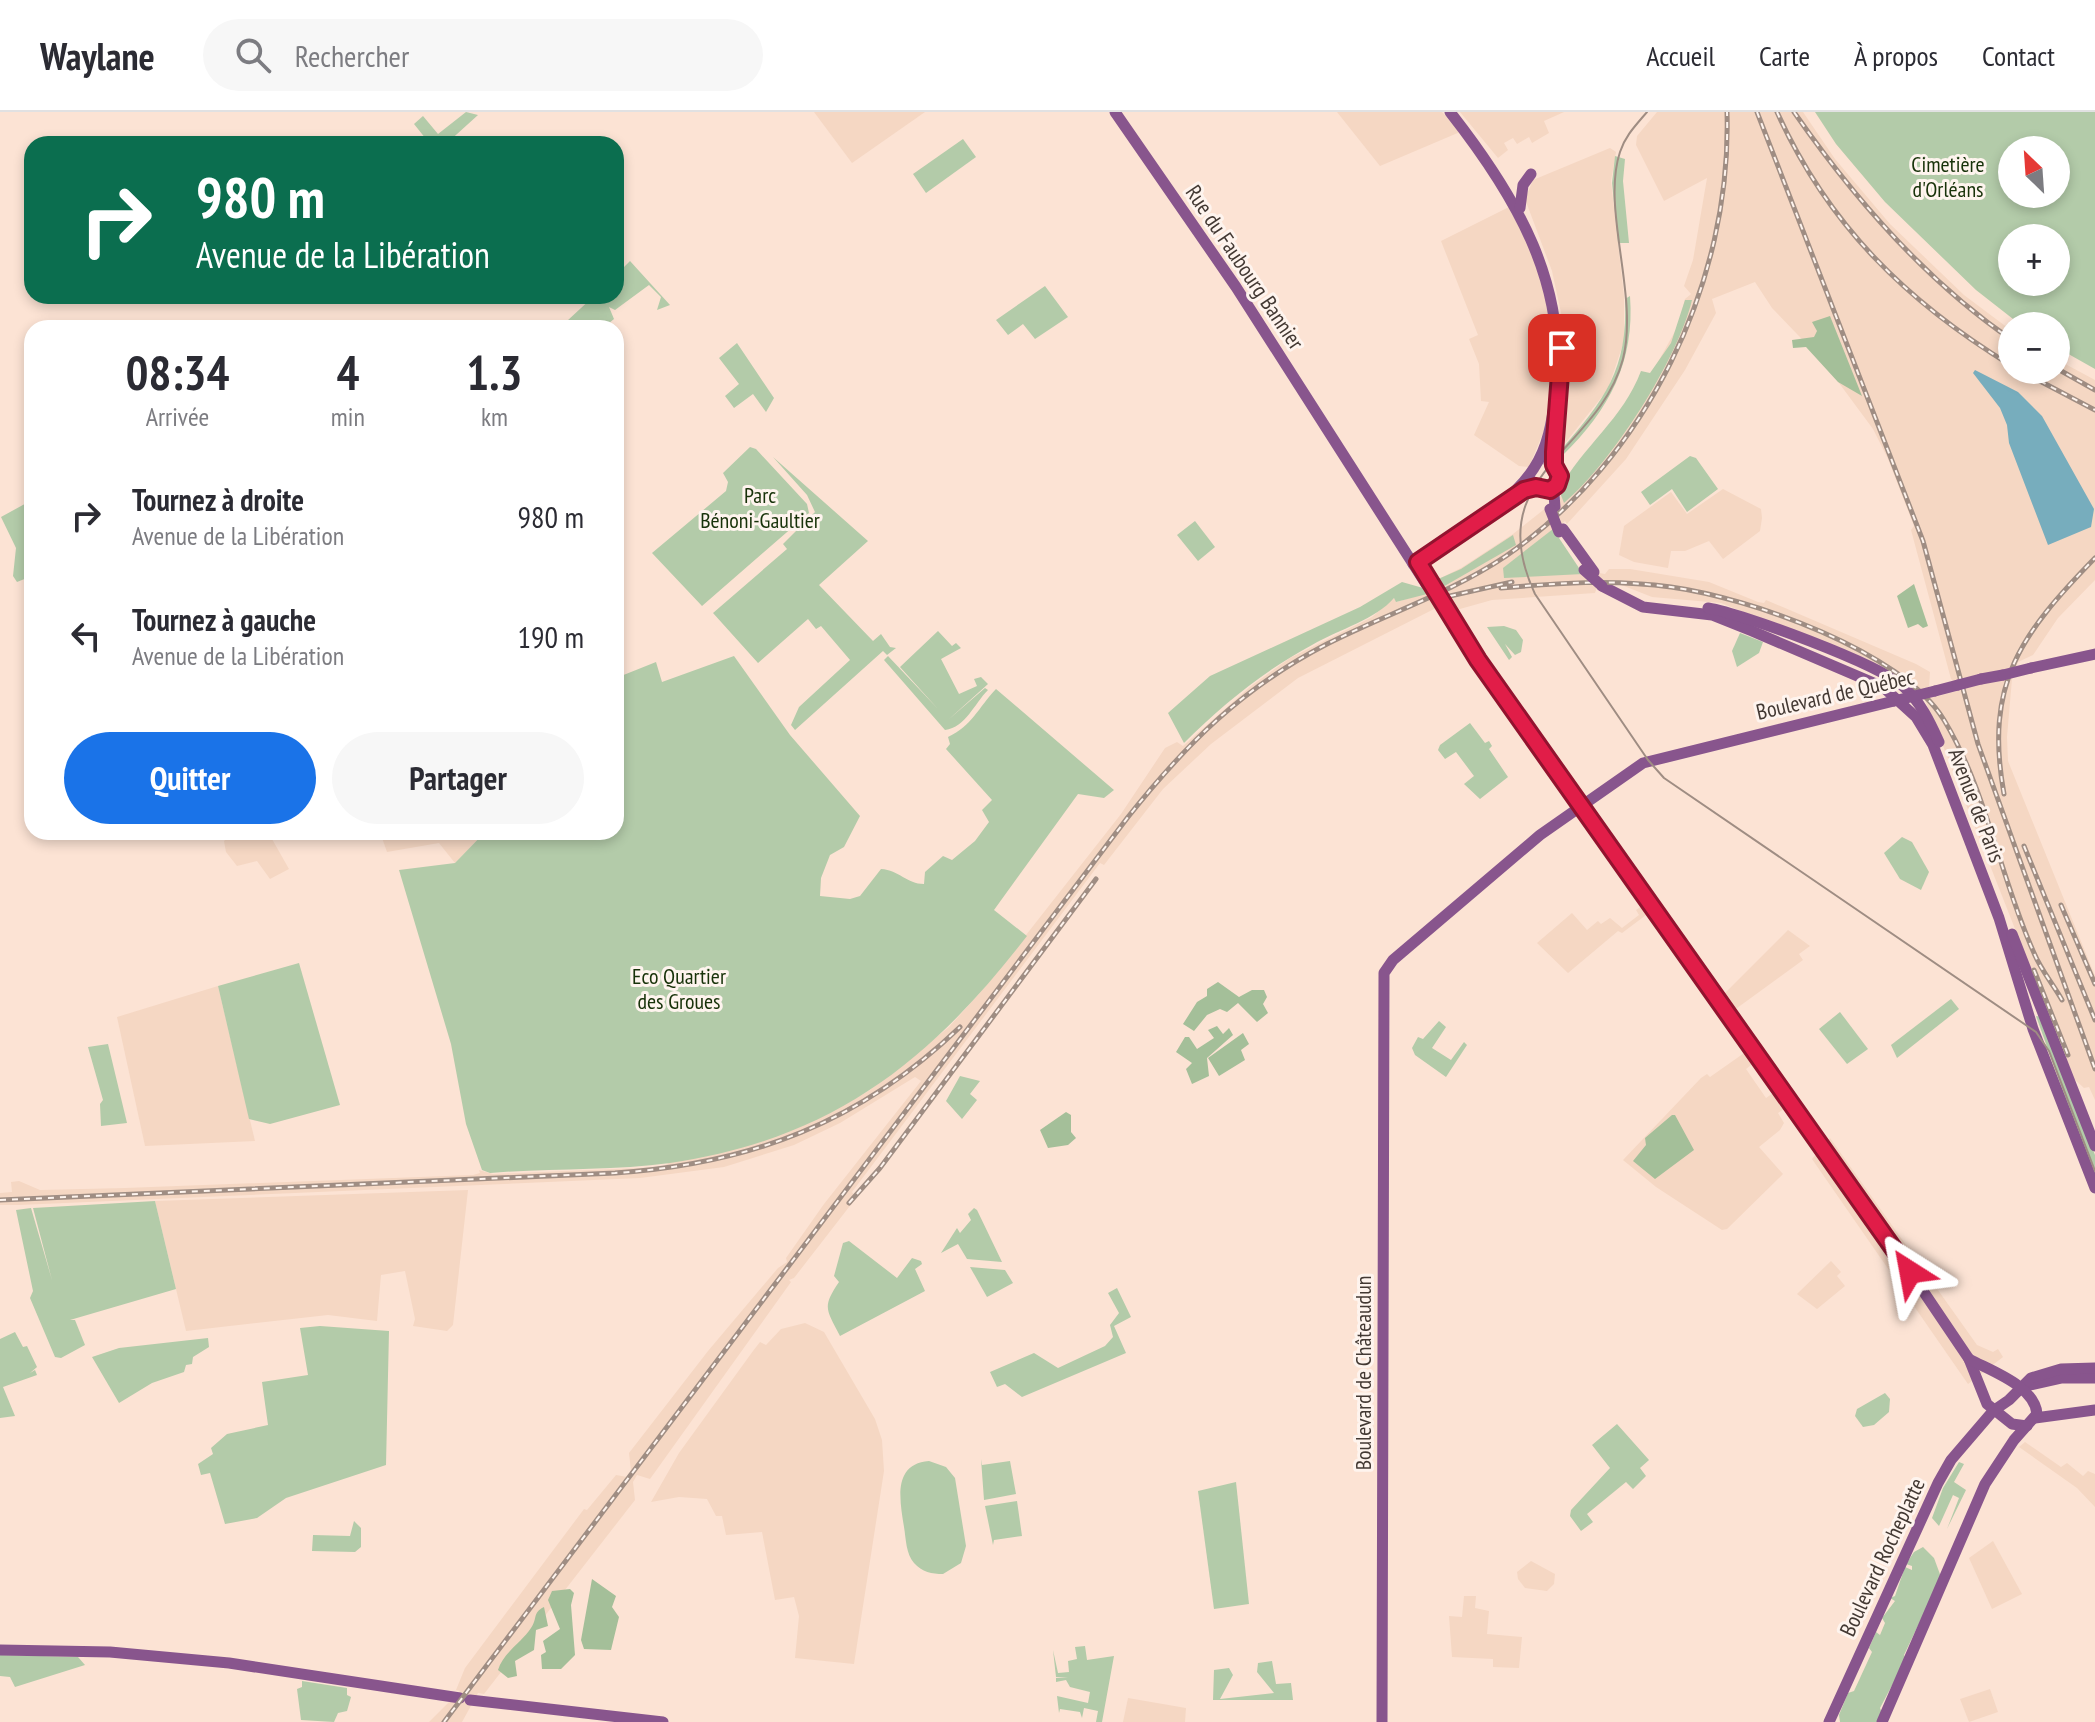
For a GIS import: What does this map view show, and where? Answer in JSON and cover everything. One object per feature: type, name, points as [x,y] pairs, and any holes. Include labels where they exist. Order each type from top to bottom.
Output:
[{"type":"main road","name":"Rue du Faubourg Bannier","points":[[1115,112],[1339,445],[1489,676],[1839,1168],[1969,1359],[1990,1415]]},
{"type":"main road","points":[[1452,112],[1488,161],[1536,242],[1551,297],[1557,344],[1557,384],[1549,434],[1532,477],[1538,488]]},
{"type":"main road","points":[[1452,112],[1501,173],[1536,242],[1555,296],[1562,348],[1554,465]]},
{"type":"main road","points":[[1520,208],[1523,185],[1531,174]]},
{"type":"main road","points":[[1416,563],[1487,516],[1524,490],[1550,490],[1557,485],[1560,473],[1554,465],[1544,462],[1487,516]]},
{"type":"main road","name":"Avenue de Paris","points":[[1552,508],[1557,485]]},
{"type":"main road","name":"Avenue de Paris","points":[[1538,488],[1589,571],[1607,586],[1648,606],[1712,615],[1875,683],[1894,695],[1916,717],[1933,745],[1993,903],[2037,1038],[2095,1188]]},
{"type":"main road","name":"Avenue de Paris","points":[[1648,606],[1708,608],[1739,616],[1873,668],[1897,681],[1918,703],[1940,743],[2095,1146]]},
{"type":"main road","name":"Rue du Faubourg Bannier","points":[[1448,613],[1475,662],[1552,771],[1580,803]]},
{"type":"main road","name":"Boulevard de Québec","points":[[1580,803],[1648,760],[2095,654]]},
{"type":"main road","name":"Boulevard de Châteaudun","points":[[1382,1722],[1386,965],[1580,803]]},
{"type":"main road","name":"Rue du Faubourg Bannier","points":[[1969,1359],[2024,1392]]},
{"type":"main road","points":[[2024,1392],[2044,1372],[2095,1368]]},
{"type":"main road","points":[[1976,1377],[1987,1369]]},
{"type":"main road","points":[[2007,1419],[2005,1410],[2009,1400],[2024,1392],[2062,1378],[2095,1378]]},
{"type":"main road","points":[[1882,1722],[1985,1484],[2024,1430],[2036,1405],[2024,1392]]},
{"type":"main road","name":"Boulevard Rocheplatte","points":[[1829,1722],[1938,1483],[1990,1415],[2009,1400]]},
{"type":"main road","points":[[1990,1415],[2007,1419],[2024,1430],[2095,1410]]},
{"type":"main road","points":[[0,1650],[110,1652],[238,1663],[469,1700],[663,1722]]},
{"type":"main road","points":[[544,1709],[622,1722]]},
{"type":"shaded area","points":[[814,112],[925,112],[852,163]]},
{"type":"shaded area","points":[[1337,112],[1442,112],[1460,132],[1380,166]]},
{"type":"shaded area","points":[[1460,112],[1564,112],[1544,121],[1549,133],[1532,143],[1529,137],[1517,144],[1513,138],[1504,143],[1508,150],[1498,158]]},
{"type":"shaded area","points":[[1657,112],[1803,112],[1835,159],[1890,224],[1964,295],[1998,320],[1998,384],[2070,384],[2070,367],[2095,380],[2095,580],[2058,618],[2033,655],[2018,662],[2012,679],[2007,737],[2008,761],[2095,976],[2095,1100],[2089,1087],[2084,1088],[2074,1079],[1925,700],[1894,673],[1721,603],[1652,597],[1619,584],[1597,587],[1595,593],[1492,600],[1442,614],[1438,607],[1298,678],[1211,744],[1163,789],[1104,865],[1100,863],[852,1192],[856,1198],[794,1278],[789,1280],[791,1282],[650,1479],[637,1475],[633,1482],[635,1500],[484,1694],[478,1693],[462,1722],[429,1722],[460,1691],[456,1690],[465,1668],[584,1509],[587,1510],[616,1475],[627,1477],[631,1471],[629,1453],[708,1351],[778,1268],[787,1262],[786,1258],[824,1204],[921,1081],[915,1077],[840,1123],[794,1145],[724,1167],[640,1178],[19,1205],[0,1205],[0,1193],[12,1192],[11,1182],[19,1181],[40,1190],[473,1175],[480,1173],[479,1170],[493,1174],[663,1167],[689,1148],[831,1112],[870,1090],[949,1027],[986,986],[1121,814],[1165,748],[1177,742],[1183,746],[1251,686],[1290,658],[1372,617],[1394,598],[1397,602],[1428,592],[1424,586],[1461,568],[1513,534],[1566,492],[1654,369],[1678,326],[1685,299],[1691,294],[1684,286],[1693,260],[1707,178],[1664,201],[1636,145],[1637,136]],"holes":[[[1755,282],[1772,308],[1822,360],[1873,429],[1888,459],[1914,526],[1911,530],[1951,679],[1959,686],[1957,691],[1939,696],[1929,687],[1930,672],[1916,664],[1766,600],[1764,603],[1758,602],[1709,582],[1630,569],[1609,569],[1605,574],[1574,569],[1507,571],[1565,521],[1567,524],[1626,459],[1685,370],[1716,313],[1712,299]]]},
{"type":"shaded area","points":[[1610,148],[1616,152],[1611,181],[1624,296],[1624,341],[1608,389],[1562,447],[1567,384],[1563,322],[1552,271],[1525,199],[1533,180]]},
{"type":"shaded area","points":[[1513,205],[1534,248],[1554,334],[1548,421],[1529,467],[1519,466],[1474,435],[1489,402],[1481,401],[1479,364],[1469,339],[1478,335],[1441,241]]},
{"type":"shaded area","points":[[1723,489],[1761,509],[1762,518],[1760,531],[1723,559],[1709,541],[1685,551],[1671,551],[1668,568],[1634,562],[1619,555],[1624,526],[1671,492],[1687,514]]},
{"type":"shaded area","points":[[273,840],[289,869],[270,879],[257,861],[237,866],[226,852],[224,841]]},
{"type":"shaded area","points":[[383,840],[477,840],[455,863],[439,843],[387,852]]},
{"type":"shaded area","points":[[1645,904],[1650,912],[1622,933],[1618,931],[1568,973],[1537,943],[1572,913],[1587,930],[1598,921],[1601,924],[1610,918],[1622,928],[1639,915],[1636,910]]},
{"type":"shaded area","points":[[1788,930],[1810,946],[1799,954],[1803,960],[1733,1011],[1722,996]]},
{"type":"shaded area","points":[[218,986],[255,1141],[145,1146],[117,1017]]},
{"type":"shaded area","points":[[1747,1051],[1755,1062],[1746,1069],[1766,1098],[1776,1091],[1787,1107],[1778,1113],[1784,1123],[1780,1130],[1759,1147],[1783,1174],[1727,1229],[1722,1230],[1656,1187],[1623,1160],[1701,1078],[1707,1074],[1710,1077]]},
{"type":"shaded area","points":[[1830,1138],[1977,1345],[1993,1352],[1998,1349],[2003,1357],[1968,1384],[1812,1159]]},
{"type":"shaded area","points":[[468,1190],[453,1325],[447,1331],[413,1326],[415,1319],[405,1271],[381,1275],[377,1321],[328,1315],[186,1331],[155,1201]]},
{"type":"shaded area","points":[[1831,1261],[1841,1272],[1837,1276],[1845,1286],[1817,1309],[1797,1294]]},
{"type":"shaded area","points":[[805,1323],[824,1332],[875,1419],[882,1440],[884,1471],[854,1664],[795,1658],[799,1616],[794,1597],[775,1600],[762,1532],[726,1535],[722,1516],[716,1516],[707,1499],[679,1497],[651,1502],[679,1453],[760,1342],[766,1345],[781,1329]]},
{"type":"shaded area","points":[[2025,1442],[2061,1467],[2067,1463],[2083,1476],[2088,1471],[2095,1474],[2095,1507],[2077,1488],[2019,1447]]},
{"type":"shaded area","points":[[1993,1541],[2022,1594],[1992,1609],[1969,1558]]},
{"type":"shaded area","points":[[1531,1561],[1555,1574],[1554,1584],[1547,1591],[1525,1588],[1518,1579],[1517,1572]]},
{"type":"shaded area","points":[[1464,1596],[1476,1596],[1475,1608],[1489,1611],[1487,1634],[1522,1637],[1519,1668],[1493,1667],[1493,1659],[1452,1657],[1449,1616],[1462,1617]]},
{"type":"shaded area","points":[[1990,1689],[1998,1712],[1969,1722],[1960,1699]]},
{"type":"shaded area","points":[[1128,1698],[1186,1708],[1185,1722],[1123,1722]]},
{"type":"green space","points":[[466,112],[478,115],[455,136],[424,136],[414,124],[423,116],[438,134]]},
{"type":"green space","name":"Cimetière d'Orléans","points":[[1815,112],[2095,112],[2095,369],[2070,355],[2070,312],[2004,312],[1976,290],[1885,202],[1836,144]]},
{"type":"green space","points":[[963,139],[976,157],[926,193],[913,174]]},
{"type":"green space","points":[[1615,156],[1625,159],[1623,181],[1629,243],[1618,243],[1612,183]]},
{"type":"green space","points":[[630,261],[670,305],[657,310],[661,297],[649,285],[624,303],[624,267]]},
{"type":"green space","points":[[1045,286],[1068,317],[1035,339],[1023,324],[1008,335],[996,320]]},
{"type":"green space","points":[[1630,296],[1628,342],[1616,383],[1594,420],[1563,455],[1560,451],[1601,399],[1618,365],[1625,324],[1625,299]]},
{"type":"green space","points":[[1685,300],[1692,300],[1684,324],[1641,409],[1602,463],[1564,503],[1559,490],[1624,404],[1641,371],[1650,373],[1671,343]]},
{"type":"green space","points":[[585,304],[623,304],[615,310],[609,307],[613,320],[568,320]]},
{"type":"green space","points":[[1830,316],[1862,396],[1838,382],[1806,347],[1793,348],[1792,340],[1814,337],[1817,331],[1812,322]]},
{"type":"green space","points":[[737,343],[774,398],[766,412],[753,394],[734,408],[725,396],[739,384],[719,358]]},
{"type":"green space","name":"Parc Bénoni-Gaultier","points":[[750,447],[756,449],[807,504],[809,513],[702,606],[652,553],[726,491],[728,482],[723,473]]},
{"type":"green space","points":[[1690,456],[1696,458],[1718,489],[1687,512],[1672,489],[1650,505],[1641,492]]},
{"type":"green space","points":[[773,457],[868,541],[819,585],[873,641],[881,634],[890,647],[896,648],[887,655],[883,651],[795,730],[791,725],[799,707],[850,660],[821,626],[816,629],[808,619],[758,663],[713,613],[787,549],[783,544],[815,512],[807,495]]},
{"type":"green space","points":[[24,504],[24,579],[17,582],[13,576],[16,548],[1,517]]},
{"type":"green space","points":[[1195,521],[1215,547],[1198,561],[1177,535]]},
{"type":"green space","points":[[1553,529],[1583,574],[1504,578],[1503,568]]},
{"type":"green space","points":[[1513,535],[1516,545],[1441,588],[1436,580],[1461,569]]},
{"type":"green space","points":[[1402,582],[1423,588],[1427,594],[1396,602],[1394,598],[1368,618],[1295,655],[1245,689],[1184,743],[1168,713],[1210,676],[1360,607]]},
{"type":"green space","points":[[1914,584],[1928,626],[1923,628],[1918,624],[1908,628],[1897,596]]},
{"type":"green space","points":[[1504,626],[1516,630],[1523,640],[1521,652],[1515,655],[1505,644],[1512,657],[1509,660],[1487,627]]},
{"type":"green space","points":[[938,631],[952,646],[956,643],[961,648],[941,659],[959,694],[977,686],[974,679],[981,677],[988,684],[948,720],[985,688],[988,690],[964,720],[945,730],[884,660],[888,656],[938,709],[900,667]]},
{"type":"green space","points":[[1740,633],[1763,642],[1759,653],[1737,667],[1732,651]]},
{"type":"green space","name":"Eco Quartier des Groues","points":[[734,656],[790,735],[860,816],[844,847],[830,855],[821,878],[820,896],[850,899],[860,896],[881,869],[924,884],[925,872],[943,856],[952,860],[975,841],[989,822],[982,810],[992,800],[946,749],[950,744],[948,737],[969,722],[996,689],[1114,790],[1104,798],[1078,794],[994,910],[1027,936],[953,1022],[914,1057],[872,1088],[828,1114],[780,1135],[728,1152],[670,1163],[626,1167],[490,1173],[482,1170],[466,1124],[451,1044],[399,870],[455,863],[477,840],[624,840],[624,675],[656,662],[662,682]]},
{"type":"green space","points":[[1470,723],[1485,743],[1489,741],[1492,746],[1489,749],[1508,777],[1480,799],[1464,784],[1474,776],[1456,752],[1445,759],[1438,750],[1440,745]]},
{"type":"green space","points":[[1902,837],[1912,842],[1929,872],[1921,890],[1900,879],[1884,853]]},
{"type":"green space","points":[[299,963],[340,1105],[270,1124],[249,1119],[218,986]]},
{"type":"green space","points":[[1218,982],[1239,997],[1252,990],[1264,990],[1267,997],[1263,1004],[1268,1013],[1257,1022],[1238,1003],[1227,1012],[1220,1009],[1207,1015],[1194,1031],[1183,1024],[1197,1002],[1207,996],[1207,989]]},
{"type":"green space","points":[[1951,999],[1959,1009],[1897,1058],[1891,1045]]},
{"type":"green space","points":[[1840,1012],[1868,1049],[1847,1064],[1819,1029]]},
{"type":"green space","points":[[2036,1016],[2042,1017],[2095,1155],[2095,1181]]},
{"type":"green space","points":[[1439,1021],[1446,1027],[1432,1048],[1451,1060],[1464,1042],[1467,1045],[1446,1077],[1415,1055],[1412,1048],[1418,1037],[1423,1039]]},
{"type":"green space","points":[[1217,1026],[1223,1034],[1229,1028],[1233,1035],[1207,1058],[1209,1076],[1192,1084],[1186,1069],[1192,1063],[1176,1052],[1185,1037],[1189,1037],[1197,1049],[1214,1038],[1208,1030]]},
{"type":"green space","points":[[1243,1033],[1249,1044],[1241,1050],[1245,1060],[1219,1076],[1208,1058]]},
{"type":"green space","points":[[108,1044],[127,1123],[101,1126],[100,1104],[103,1100],[88,1047]]},
{"type":"green space","points":[[960,1076],[980,1081],[970,1094],[977,1100],[962,1119],[946,1101]]},
{"type":"green space","points":[[1066,1112],[1071,1115],[1071,1132],[1076,1138],[1068,1145],[1048,1148],[1040,1130]]},
{"type":"green space","points":[[1675,1115],[1694,1150],[1655,1179],[1633,1161],[1646,1145],[1645,1138]]},
{"type":"green space","points":[[155,1201],[176,1289],[70,1320],[75,1320],[85,1345],[61,1358],[55,1357],[30,1298],[33,1291],[16,1210],[31,1208],[52,1280],[33,1208]]},
{"type":"green space","points":[[974,1208],[1002,1262],[967,1259],[958,1244],[941,1253],[957,1228],[960,1233],[971,1220],[968,1214]]},
{"type":"green space","points":[[849,1241],[897,1278],[912,1258],[921,1261],[922,1264],[915,1269],[925,1291],[840,1336],[829,1314],[828,1303],[839,1282],[834,1276],[843,1243]]},
{"type":"green space","points":[[970,1267],[1005,1270],[1013,1283],[987,1297]]},
{"type":"green space","points":[[1117,1288],[1131,1317],[1114,1326],[1126,1353],[1022,1397],[1005,1384],[997,1387],[990,1372],[1034,1353],[1058,1368],[1105,1346],[1113,1337],[1110,1325],[1119,1313],[1108,1293]]},
{"type":"green space","points":[[320,1326],[389,1331],[386,1465],[286,1498],[257,1518],[225,1524],[210,1473],[201,1475],[198,1464],[213,1454],[211,1448],[227,1434],[268,1425],[262,1382],[308,1375],[300,1328]]},
{"type":"green space","points":[[15,1332],[23,1347],[27,1346],[37,1367],[30,1373],[35,1370],[37,1375],[3,1387],[15,1416],[0,1418],[0,1339]]},
{"type":"green space","points":[[208,1338],[209,1347],[193,1357],[192,1364],[186,1365],[184,1372],[152,1383],[119,1403],[92,1357],[119,1348]]},
{"type":"green space","points":[[1885,1393],[1890,1399],[1889,1412],[1874,1425],[1863,1427],[1855,1416],[1857,1409]]},
{"type":"green space","points":[[1617,1424],[1649,1460],[1640,1468],[1646,1476],[1633,1489],[1626,1482],[1587,1514],[1593,1522],[1581,1531],[1570,1516],[1571,1510],[1610,1468],[1592,1445]]},
{"type":"green space","points":[[981,1459],[982,1465],[1010,1461],[1016,1494],[984,1500]]},
{"type":"green space","points":[[929,1461],[946,1467],[955,1478],[966,1546],[961,1563],[943,1574],[924,1570],[911,1559],[901,1506],[904,1476],[917,1464]]},
{"type":"green space","points":[[1959,1462],[1964,1464],[1954,1482],[1966,1490],[1947,1529],[1959,1498],[1953,1495],[1939,1526],[1932,1518],[1943,1488]]},
{"type":"green space","points":[[1236,1482],[1249,1604],[1214,1609],[1198,1491]]},
{"type":"green space","points":[[1017,1501],[1022,1536],[994,1540],[993,1545],[985,1506]]},
{"type":"green space","points":[[354,1521],[361,1528],[361,1547],[355,1552],[312,1551],[313,1535],[350,1536]]},
{"type":"green space","points":[[1923,1547],[1934,1558],[1941,1577],[1904,1655],[1906,1659],[1880,1708],[1882,1713],[1878,1722],[1840,1722],[1839,1715],[1848,1693],[1854,1691],[1872,1652],[1869,1648],[1876,1632],[1880,1635],[1885,1623],[1882,1618],[1895,1601],[1890,1598],[1895,1596],[1905,1567],[1912,1570],[1912,1566],[1906,1564],[1914,1552]]},
{"type":"green space","points":[[592,1579],[616,1596],[612,1607],[619,1617],[611,1650],[584,1649],[581,1640]]},
{"type":"green space","points":[[570,1589],[574,1593],[571,1605],[575,1655],[561,1669],[542,1669],[541,1655],[546,1652],[543,1641],[560,1629],[548,1600],[552,1591]]},
{"type":"green space","points":[[544,1607],[548,1626],[536,1630],[534,1650],[515,1661],[517,1676],[508,1678],[498,1670],[500,1664],[527,1633],[538,1611]]},
{"type":"green space","points":[[1085,1646],[1087,1660],[1114,1656],[1102,1722],[1096,1722],[1098,1711],[1084,1708],[1082,1718],[1080,1712],[1060,1709],[1059,1713],[1057,1696],[1088,1703],[1090,1692],[1070,1687],[1066,1680],[1056,1682],[1056,1678],[1068,1678],[1056,1677],[1053,1650],[1058,1673],[1069,1672],[1068,1661],[1077,1659],[1075,1647]]},
{"type":"green space","points":[[0,1655],[78,1657],[85,1665],[15,1687],[10,1677],[0,1676]]},
{"type":"green space","points":[[1272,1661],[1276,1684],[1291,1683],[1293,1700],[1213,1700],[1214,1670],[1229,1668],[1233,1675],[1220,1699],[1274,1693],[1257,1672],[1258,1663]]},
{"type":"green space","points":[[302,1681],[347,1688],[347,1695],[351,1697],[347,1711],[338,1713],[334,1722],[301,1720],[297,1689],[302,1687]]},
{"type":"water","points":[[1975,370],[2018,392],[2042,416],[2094,509],[2091,527],[2048,545],[2009,443],[2007,425],[2000,408],[1973,373]]},
{"type":"tram line","points":[[1647,112],[1625,141],[1615,175],[1617,226],[1627,308],[1623,359],[1610,391],[1532,492],[1522,520],[1522,553],[1535,594],[1648,760],[1664,778],[2036,1032],[2049,1051],[2095,1171]]},
{"type":"railway","points":[[444,1722],[1128,817],[1194,741],[1242,699],[1296,661],[1463,581],[1506,556],[1556,516],[1601,470],[1639,418],[1671,361],[1696,302],[1714,239],[1725,176],[1727,112]]},
{"type":"railway","points":[[1757,112],[1923,541],[1978,744],[2095,1069]]},
{"type":"railway","points":[[1777,112],[1820,190],[1874,257],[1938,315],[1998,357]]},
{"type":"railway","points":[[1794,112],[1841,175],[1893,236],[1950,291],[1998,330]]},
{"type":"railway","points":[[2070,376],[2095,390]]},
{"type":"railway","points":[[2046,384],[2095,410]]},
{"type":"railway","points":[[2004,794],[1999,721],[2004,691],[2014,663],[2047,611],[2095,558]]},
{"type":"railway","points":[[1450,596],[1512,582]]},
{"type":"railway","points":[[1501,588],[1607,582],[1704,593],[1781,616],[1821,632],[1860,650],[1895,672],[1923,695],[1944,720],[1959,747],[2022,924],[2037,959],[2062,1000]]},
{"type":"railway","points":[[2024,846],[2095,1020]]},
{"type":"railway","points":[[849,1203],[880,1168],[1096,879]]},
{"type":"railway","points":[[2061,905],[2095,984]]},
{"type":"railway","points":[[2034,970],[2068,1055]]},
{"type":"railway","points":[[0,1200],[615,1173],[712,1160],[758,1148],[843,1113],[883,1089],[960,1027]]},
{"type":"route","points":[[1562,348],[1554,452],[1554,465],[1560,481],[1550,490],[1536,487],[1524,490],[1418,562],[1478,660],[1910,1272]]}]
